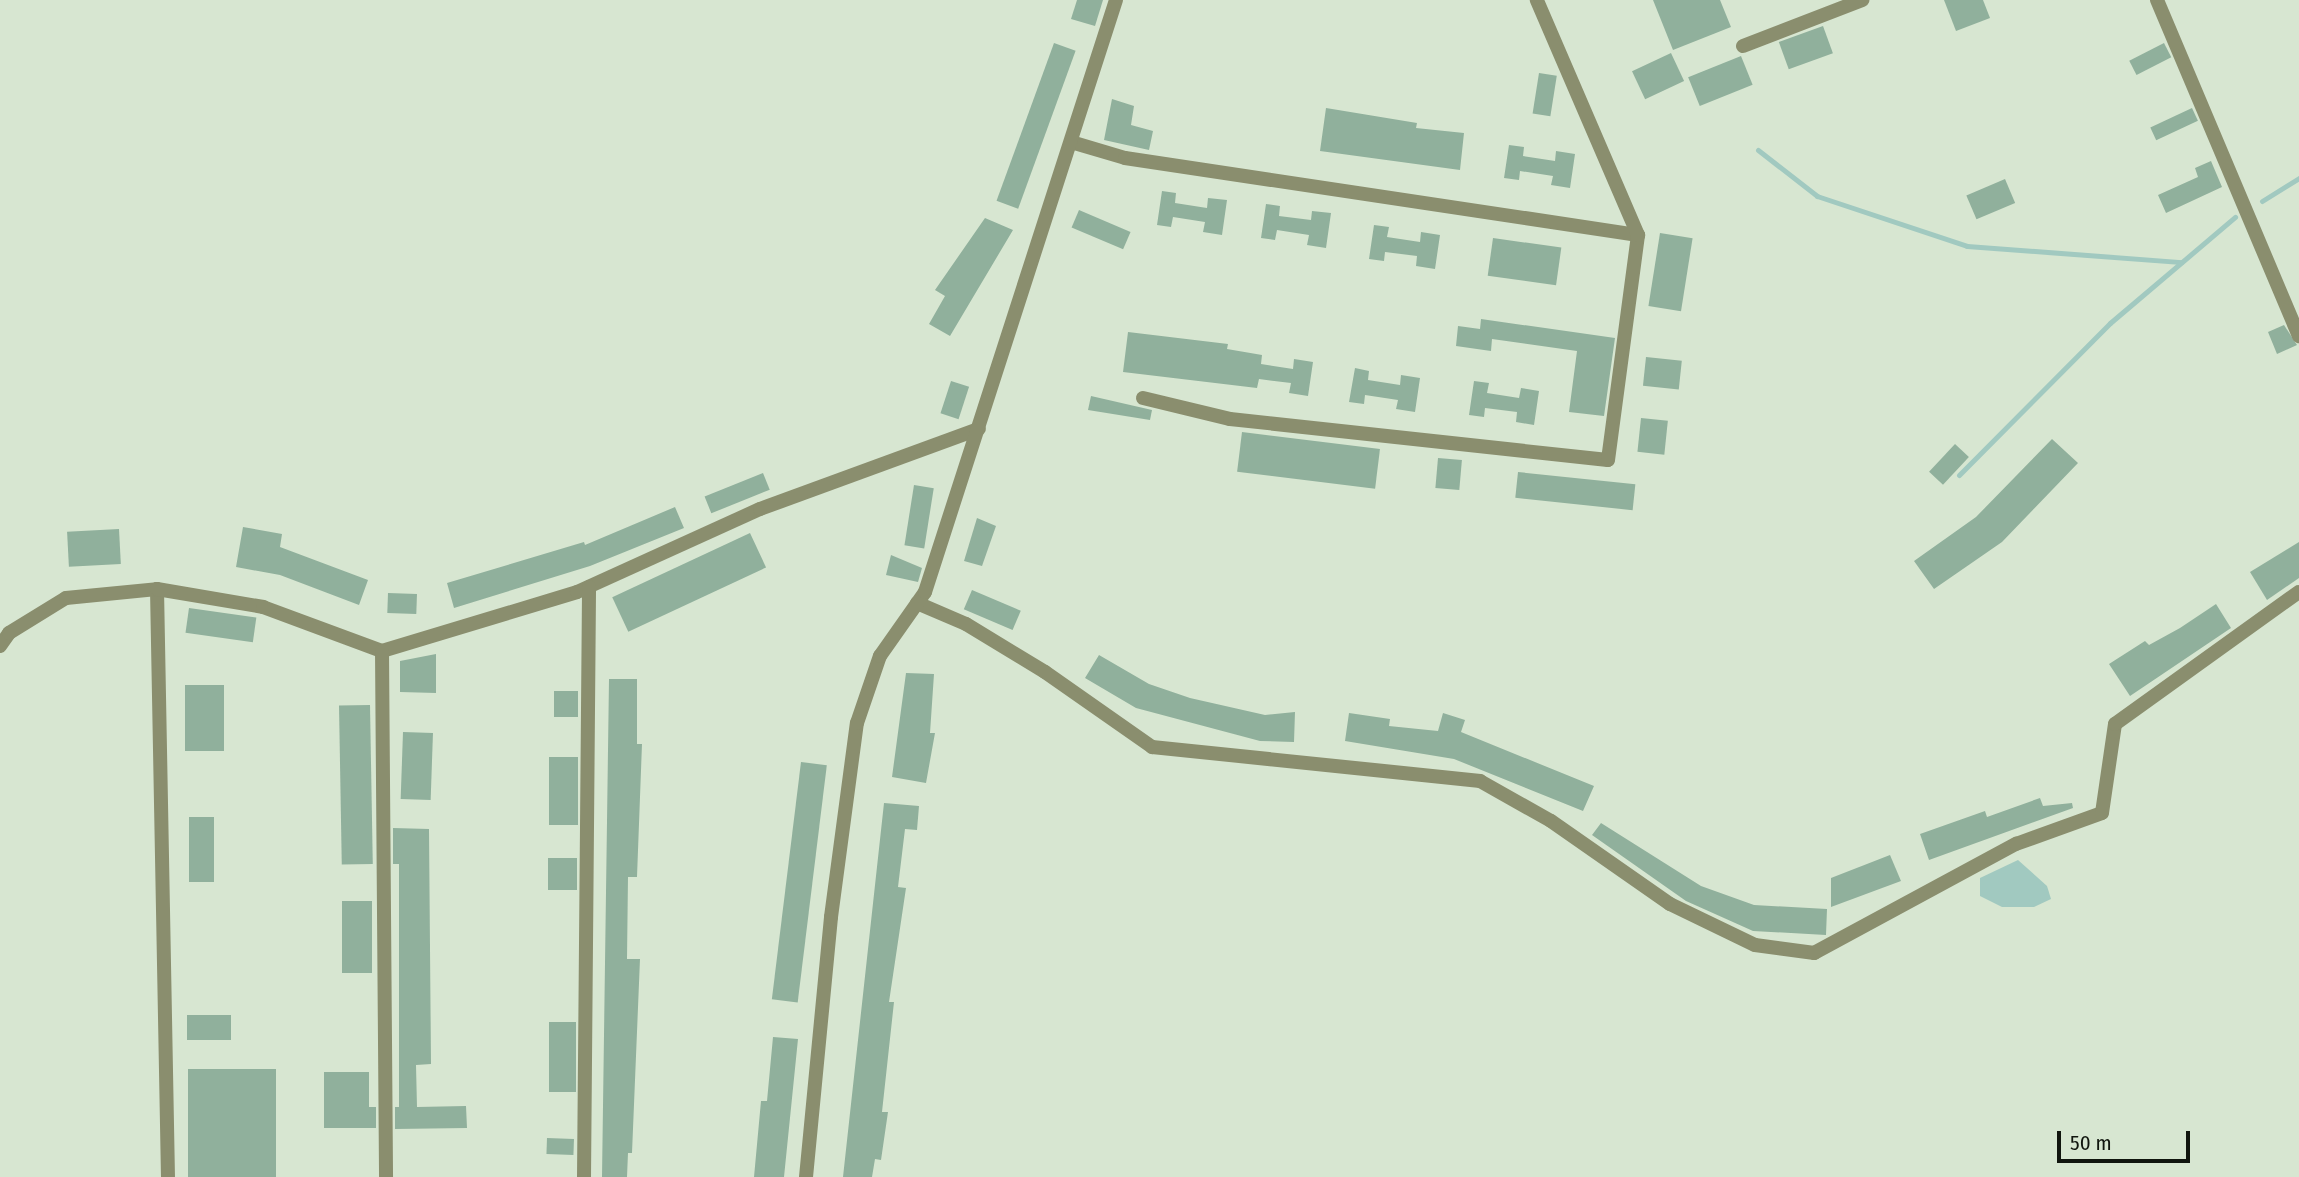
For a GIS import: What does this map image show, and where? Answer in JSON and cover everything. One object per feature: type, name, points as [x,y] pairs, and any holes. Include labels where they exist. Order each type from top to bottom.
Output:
[{"type":"street","points":[[806,1177],[831,918],[857,723],[880,656],[925,592],[1116,0]]},
{"type":"street","points":[[1143,398],[1230,419],[1608,460],[1638,234],[1537,0]]},
{"type":"street","points":[[1743,46],[1862,0]]},
{"type":"street","points":[[2157,0],[2299,336]]},
{"type":"street","points":[[1071,142],[1125,158],[1638,234]]},
{"type":"street","points":[[0,646],[9,633],[66,598],[157,589],[263,607],[382,652],[589,587],[760,509],[979,429]]},
{"type":"street","points":[[584,1177],[589,587]]},
{"type":"street","points":[[157,589],[167,1177]]},
{"type":"street","points":[[917,603],[966,624],[1045,672],[1152,747],[1480,781],[1551,821],[1670,904],[1755,945],[1814,953],[2016,844],[2102,813],[2115,724],[2299,592]]},
{"type":"street","points":[[382,652],[386,1177]]},
{"type":"water","points":[[2018,860],[2047,886],[2051,899],[2034,907],[2002,907],[1980,896],[1980,878]]},
{"type":"building","points":[[1077,0],[1103,0],[1095,26],[1071,19]]},
{"type":"building","points":[[1653,0],[1720,0],[1731,27],[1673,50]]},
{"type":"building","points":[[1944,0],[1983,0],[1990,18],[1956,31]]},
{"type":"building","points":[[1823,26],[1833,53],[1789,69],[1779,42]]},
{"type":"building","points":[[1054,43],[1076,51],[1018,209],[997,201]]},
{"type":"building","points":[[2164,43],[2171,57],[2137,75],[2129,61]]},
{"type":"building","points":[[1671,53],[1684,81],[1645,99],[1632,71]]},
{"type":"building","points":[[1741,56],[1753,85],[1700,106],[1688,77]]},
{"type":"building","points":[[1539,73],[1557,76],[1550,116],[1533,113]]},
{"type":"building","points":[[1112,99],[1134,106],[1131,125],[1153,131],[1149,150],[1104,140]]},
{"type":"building","points":[[1326,108],[1417,123],[1416,128],[1464,133],[1460,170],[1320,151]]},
{"type":"building","points":[[2192,108],[2198,121],[2156,140],[2150,127]]},
{"type":"building","points":[[1509,145],[1524,147],[1523,156],[1555,161],[1556,151],[1575,154],[1570,188],[1551,185],[1553,176],[1520,171],[1519,180],[1504,178]]},
{"type":"building","points":[[2211,161],[2222,187],[2166,213],[2158,195],[2198,177],[2195,168]]},
{"type":"building","points":[[2005,179],[2015,203],[1976,219],[1966,195]]},
{"type":"building","points":[[1162,191],[1176,193],[1175,203],[1207,208],[1208,198],[1227,200],[1222,235],[1203,232],[1205,222],[1173,217],[1171,227],[1157,225]]},
{"type":"building","points":[[1266,204],[1280,206],[1279,216],[1311,220],[1312,211],[1331,213],[1326,248],[1307,245],[1309,235],[1277,230],[1275,240],[1261,238]]},
{"type":"building","points":[[1079,210],[1131,232],[1123,249],[1072,227]]},
{"type":"building","points":[[985,218],[1013,230],[950,336],[929,324],[945,296],[935,290]]},
{"type":"building","points":[[1374,225],[1389,227],[1387,237],[1420,242],[1421,232],[1440,235],[1435,269],[1416,266],[1417,256],[1385,252],[1384,261],[1369,259]]},
{"type":"building","points":[[1660,233],[1693,238],[1681,311],[1648,306]]},
{"type":"building","points":[[1493,238],[1561,248],[1556,285],[1488,276]]},
{"type":"building","points":[[1481,319],[1615,338],[1604,416],[1569,412],[1577,351],[1492,339],[1491,351],[1456,346],[1458,326],[1480,329]]},
{"type":"building","points":[[2284,325],[2297,345],[2277,354],[2268,332]]},
{"type":"building","points":[[1128,332],[1228,344],[1227,349],[1262,355],[1261,364],[1293,369],[1294,359],[1313,362],[1308,396],[1289,393],[1291,383],[1259,379],[1257,388],[1123,372]]},
{"type":"building","points":[[1646,357],[1682,361],[1679,390],[1643,386]]},
{"type":"building","points":[[1355,368],[1369,371],[1368,380],[1400,385],[1401,375],[1420,378],[1415,412],[1396,409],[1398,400],[1365,395],[1364,404],[1349,402]]},
{"type":"building","points":[[951,381],[969,387],[959,419],[940,413]]},
{"type":"building","points":[[1474,381],[1489,383],[1487,393],[1519,398],[1521,388],[1539,391],[1534,425],[1516,422],[1517,412],[1485,408],[1484,417],[1469,415]]},
{"type":"building","points":[[1091,396],[1152,410],[1150,420],[1088,410]]},
{"type":"building","points":[[1641,418],[1668,421],[1664,455],[1637,452]]},
{"type":"building","points":[[1242,432],[1380,449],[1375,489],[1237,472]]},
{"type":"building","points":[[2052,439],[2078,463],[2002,542],[1934,589],[1914,561],[1976,517]]},
{"type":"building","points":[[1955,444],[1969,457],[1943,485],[1929,472]]},
{"type":"building","points":[[1438,458],[1462,460],[1459,490],[1435,488]]},
{"type":"building","points":[[1518,472],[1635,484],[1633,510],[1515,498]]},
{"type":"building","points":[[763,473],[770,490],[711,513],[705,497]]},
{"type":"building","points":[[914,485],[934,488],[924,548],[904,545]]},
{"type":"building","points":[[675,507],[684,528],[590,566],[454,608],[447,583],[584,542],[585,545]]},
{"type":"building","points":[[977,518],[996,526],[982,566],[964,561]]},
{"type":"building","points":[[243,527],[282,534],[280,547],[368,580],[359,605],[280,575],[236,567]]},
{"type":"building","points":[[119,529],[121,564],[69,567],[67,532]]},
{"type":"building","points":[[750,533],[766,567],[628,632],[612,597]]},
{"type":"building","points":[[2299,542],[2299,578],[2267,600],[2250,572]]},
{"type":"building","points":[[891,555],[922,568],[918,582],[886,575]]},
{"type":"building","points":[[972,590],[1021,611],[1013,630],[964,609]]},
{"type":"building","points":[[388,593],[417,594],[416,614],[387,613]]},
{"type":"building","points":[[2216,604],[2231,628],[2130,696],[2109,664],[2145,641],[2149,645],[2180,628]]},
{"type":"building","points":[[189,608],[256,617],[253,642],[186,633]]},
{"type":"building","points":[[436,654],[436,693],[400,692],[400,661]]},
{"type":"building","points":[[1099,655],[1149,684],[1190,698],[1265,715],[1295,712],[1294,742],[1260,741],[1136,708],[1085,678]]},
{"type":"building","points":[[906,673],[934,674],[930,733],[935,733],[926,783],[892,777]]},
{"type":"building","points":[[609,679],[637,679],[637,744],[642,744],[637,877],[628,877],[627,959],[640,959],[632,1153],[628,1153],[627,1177],[602,1177]]},
{"type":"building","points":[[185,685],[224,685],[224,751],[185,751]]},
{"type":"building","points":[[554,691],[578,691],[578,717],[554,717]]},
{"type":"building","points":[[370,705],[373,864],[342,865],[339,706]]},
{"type":"building","points":[[1349,713],[1390,719],[1389,726],[1438,731],[1443,713],[1465,720],[1461,732],[1594,786],[1583,811],[1454,759],[1345,741]]},
{"type":"building","points":[[403,732],[433,733],[431,800],[401,799]]},
{"type":"building","points":[[549,757],[578,757],[578,825],[549,825]]},
{"type":"building","points":[[801,762],[827,765],[798,1002],[772,999]]},
{"type":"building","points":[[2040,798],[2043,806],[2072,803],[2073,808],[1929,860],[1920,834],[1985,811],[1987,817]]},
{"type":"building","points":[[884,803],[919,806],[917,830],[905,829],[898,887],[906,888],[889,1002],[894,1002],[882,1112],[888,1112],[881,1160],[875,1159],[872,1177],[843,1177]]},
{"type":"building","points":[[189,817],[214,817],[214,882],[189,882]]},
{"type":"building","points":[[1601,823],[1701,886],[1754,905],[1827,909],[1826,935],[1753,931],[1686,901],[1592,835]]},
{"type":"building","points":[[393,828],[429,829],[431,1064],[416,1065],[417,1107],[466,1106],[467,1128],[395,1129],[395,1107],[399,1107],[399,864],[393,864]]},
{"type":"building","points":[[1890,855],[1901,881],[1831,907],[1831,878]]},
{"type":"building","points":[[548,858],[577,858],[577,890],[548,890]]},
{"type":"building","points":[[342,901],[372,901],[372,973],[342,973]]},
{"type":"building","points":[[187,1015],[231,1015],[231,1040],[187,1040]]},
{"type":"building","points":[[549,1022],[576,1022],[576,1092],[549,1092]]},
{"type":"building","points":[[773,1037],[798,1039],[784,1177],[754,1177],[761,1101],[767,1101]]},
{"type":"building","points":[[188,1069],[276,1069],[276,1177],[188,1177]]},
{"type":"building","points":[[324,1072],[369,1072],[369,1107],[376,1107],[376,1128],[324,1128]]},
{"type":"building","points":[[547,1138],[574,1139],[573,1155],[546,1154]]},
{"type":"waterway","points":[[1758,150],[1817,196],[1967,246],[2181,262]]},
{"type":"waterway","points":[[2262,201],[2299,178]]},
{"type":"waterway","points":[[1959,475],[2110,323],[2235,217]]}]
